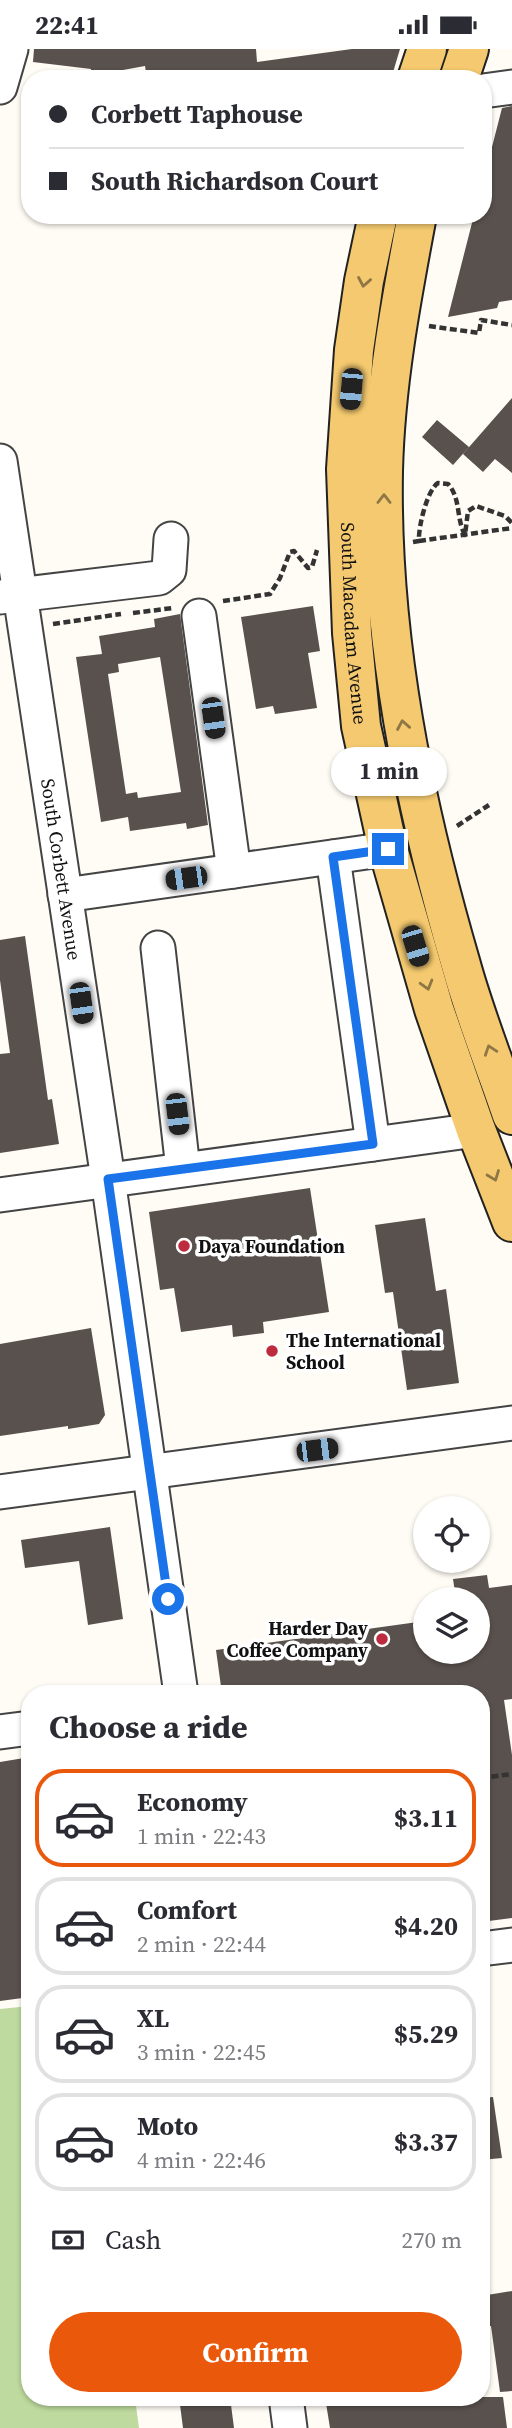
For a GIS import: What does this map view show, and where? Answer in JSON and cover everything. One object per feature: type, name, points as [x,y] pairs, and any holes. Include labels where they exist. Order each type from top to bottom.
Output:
[{"type":"main road","points":[[420,70],[427,49]]},
{"type":"main road","points":[[462,70],[469,49]]},
{"type":"main road","name":"South Macadam Avenue","points":[[377,224],[364,281],[354,350],[346,470],[352,633],[361,726],[388,849],[434,1009],[476,1130],[512,1222]]},
{"type":"main road","name":"South Macadam Avenue","points":[[415,224],[397,320],[383,470],[401,543],[389,626],[402,721],[426,840],[456,948],[512,1115]]},
{"type":"main road","points":[[388,849],[409,857],[426,881],[456,948]]},
{"type":"street","points":[[0,87],[11,49]]},
{"type":"street","points":[[492,90],[512,87]]},
{"type":"street","name":"South Corbett Avenue","points":[[0,461],[10,596],[65,895],[180,1685]]},
{"type":"street","points":[[10,596],[159,578],[169,570],[171,539]]},
{"type":"street","points":[[199,616],[234,871]]},
{"type":"street","points":[[65,895],[388,849]]},
{"type":"street","points":[[333,857],[373,1144]]},
{"type":"street","points":[[158,948],[183,1169]]},
{"type":"street","points":[[0,1195],[476,1130]]},
{"type":"street","points":[[0,1492],[512,1423]]},
{"type":"street","points":[[0,1732],[21,1729]]},
{"type":"street","points":[[490,1948],[512,1945]]},
{"type":"street","points":[[287,2406],[290,2428]]},
{"type":"path","points":[[397,320],[479,334],[481,320],[512,325]]},
{"type":"path","points":[[401,543],[419,531],[430,492],[433,486],[443,482],[452,488],[455,494],[465,535]]},
{"type":"path","points":[[401,543],[465,535],[512,526],[505,516],[476,506],[468,511],[466,516],[465,535]]},
{"type":"path","points":[[458,825],[489,805]]},
{"type":"path","points":[[490,1777],[512,1774]]},
{"type":"green space","points":[[21,2007],[21,2406],[136,2406],[139,2428],[0,2428],[0,2009]]},
{"type":"building","points":[[34,49],[256,49],[257,62],[352,49],[400,49],[394,70],[146,70],[145,66],[123,70],[91,70],[33,62]]},
{"type":"building","points":[[512,106],[512,300],[499,302],[497,308],[448,317],[472,224],[492,224],[492,147],[502,108]]},
{"type":"building","points":[[512,398],[512,473],[495,459],[483,472],[463,454]]},
{"type":"building","points":[[437,420],[469,447],[453,465],[422,437]]},
{"type":"building","points":[[313,606],[320,651],[308,653],[317,708],[275,714],[273,706],[256,709],[241,617]]},
{"type":"building","points":[[180,614],[208,825],[187,829],[186,823],[130,831],[128,817],[101,822],[76,657],[102,654],[99,636],[155,627],[154,619]],"holes":[[[160,657],[181,792],[138,798],[137,792],[126,794],[108,674],[119,672],[118,664]]]},
{"type":"building","points":[[25,936],[48,1100],[52,1099],[59,1144],[0,1153],[0,1054],[10,1053],[0,980],[0,940]]},
{"type":"building","points":[[310,1188],[329,1312],[263,1322],[264,1333],[233,1337],[232,1325],[181,1332],[174,1288],[160,1290],[149,1212]]},
{"type":"building","points":[[425,1218],[436,1291],[446,1289],[459,1383],[407,1390],[393,1292],[385,1293],[375,1225]]},
{"type":"building","points":[[91,1328],[105,1415],[99,1424],[0,1436],[0,1344]]},
{"type":"building","points":[[110,1527],[123,1619],[88,1625],[79,1561],[25,1568],[21,1540]]},
{"type":"building","points":[[487,1575],[489,1587],[454,1587],[453,1579]]},
{"type":"building","points":[[512,1585],[512,1699],[504,1700],[512,1755],[512,1918],[490,1921],[490,1685],[221,1685],[216,1650],[413,1623],[413,1664],[490,1664],[490,1588]]},
{"type":"building","points":[[21,1758],[21,1998],[0,2001],[0,1762]]},
{"type":"building","points":[[490,2097],[493,2097],[502,2158],[490,2159]]},
{"type":"building","points":[[512,2291],[512,2391],[500,2392],[490,2326],[490,2295]]},
{"type":"building","points":[[490,2397],[503,2397],[507,2428],[330,2428],[326,2406],[490,2406]]},
{"type":"building","points":[[180,2406],[231,2406],[234,2428],[183,2428]]},
{"type":"place","name":"Daya Foundation","points":[[184,1246]]},
{"type":"place","name":"The International School","points":[[272,1351]]},
{"type":"place","name":"Harder Day Coffee Company","points":[[382,1639]]},
{"type":"route","points":[[168,1599],[108,1179],[373,1144],[333,857],[388,849]]}]
